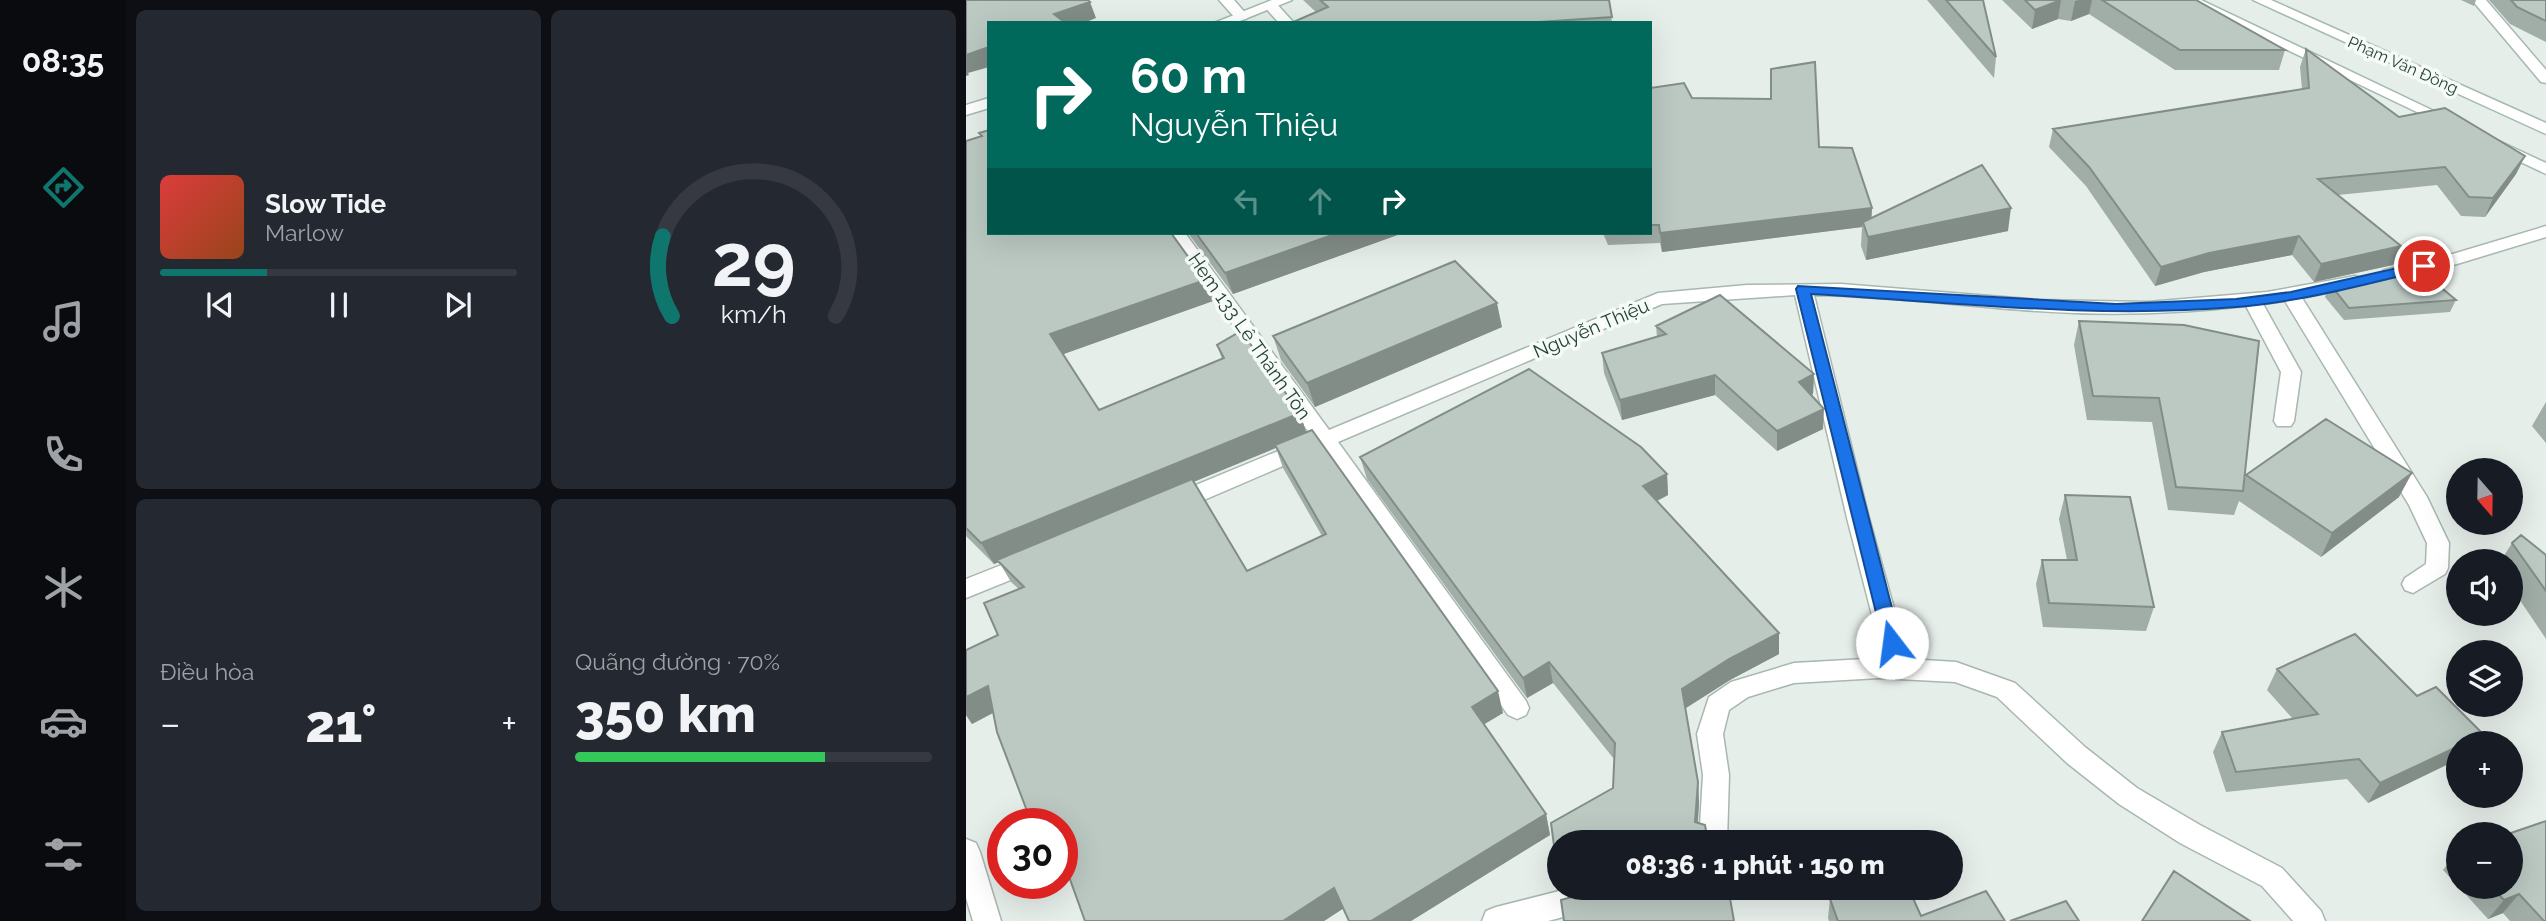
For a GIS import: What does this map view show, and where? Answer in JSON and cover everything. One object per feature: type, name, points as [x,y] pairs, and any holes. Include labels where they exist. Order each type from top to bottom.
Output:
[{"type":"street","points":[[1226,0],[1241,16]]},
{"type":"street","points":[[1227,21],[1285,0]]},
{"type":"street","name":"Phạm Văn Đồng","points":[[2191,0],[2460,128]]},
{"type":"street","name":"Phạm Văn Đồng","points":[[2260,0],[2546,129]]},
{"type":"street","points":[[2479,0],[2546,79]]},
{"type":"street","points":[[1270,5],[1285,21]]},
{"type":"street","points":[[966,110],[987,104]]},
{"type":"street","points":[[2485,140],[2546,169]]},
{"type":"street","name":"Nguyễn Thiệu","points":[[1157,510],[1658,299],[1706,293],[1803,289],[2116,308],[2252,301],[2291,296],[2451,260],[2546,230]]},
{"type":"street","name":"Hem 133 Lê Thánh Tôn","points":[[1177,235],[1517,708]]},
{"type":"street","points":[[1803,289],[1858,518],[1898,668]]},
{"type":"street","points":[[2291,296],[2419,503],[2438,543],[2437,568],[2413,584]]},
{"type":"street","points":[[2252,301],[2291,372],[2284,422]]},
{"type":"street","points":[[966,589],[1055,552]]},
{"type":"street","points":[[1714,830],[1716,775],[1710,734],[1718,704],[1740,689],[1794,673],[1898,668],[1956,672],[2006,691],[2076,755],[2127,796],[2190,834],[2272,877],[2311,921]]},
{"type":"street","points":[[966,852],[987,921]]},
{"type":"street","points":[[1496,921],[1578,900]]},
{"type":"building","points":[[966,0],[1090,2],[1054,14],[1063,21],[987,21],[987,48],[966,55]]},
{"type":"building","points":[[1320,0],[1609,0],[1612,17],[1553,21],[1296,21],[1328,7]]},
{"type":"building","points":[[1946,0],[1983,0],[1996,57]]},
{"type":"building","points":[[2025,0],[2061,0],[2035,10]]},
{"type":"building","points":[[2102,0],[2196,0],[2285,50],[2180,50]]},
{"type":"building","points":[[2511,0],[2546,0],[2546,21],[2517,7]]},
{"type":"building","points":[[2306,49],[2399,117],[2445,108],[2525,156],[2493,198],[2469,197],[2445,167],[2318,179],[2401,246],[2321,264],[2299,236],[2209,253],[2161,267],[2089,167],[2053,129],[2309,88]]},
{"type":"building","points":[[1815,62],[1819,147],[1852,148],[1872,208],[1660,233],[1659,225],[1652,225],[1652,88],[1684,83],[1692,98],[1771,99],[1771,69]]},
{"type":"building","points":[[987,131],[987,235],[1172,235],[1205,280],[1050,334],[1099,410],[1224,358],[1217,345],[1241,331],[1300,413],[981,543],[966,528],[966,141],[982,136],[979,133]]},
{"type":"building","points":[[1982,165],[2011,208],[1868,237],[1863,222]]},
{"type":"building","points":[[1197,235],[1332,235],[1225,273]]},
{"type":"building","points":[[1455,261],[1497,303],[1307,383],[1273,336]]},
{"type":"building","points":[[2414,265],[2456,300],[2349,308],[2330,284]]},
{"type":"building","points":[[1720,295],[1814,374],[1799,382],[1824,409],[1777,431],[1715,375],[1620,400],[1602,353],[1666,334],[1656,326]]},
{"type":"building","points":[[2079,321],[2184,325],[2259,341],[2243,491],[2176,487],[2159,398],[2093,396]]},
{"type":"building","points":[[1529,369],[1641,447],[1667,474],[1643,486],[1779,633],[1729,659],[1682,689],[1698,782],[1695,822],[1705,825],[1706,830],[1552,830],[1551,823],[1613,788],[1615,743],[1549,662],[1523,678],[1360,457]]},
{"type":"building","points":[[2326,419],[2412,473],[2332,533],[2246,475]]},
{"type":"building","points":[[1312,430],[1498,691],[1472,707],[1546,814],[1371,921],[1349,921],[1334,888],[1283,921],[1085,921],[1077,899],[1078,808],[1026,808],[997,732],[988,686],[966,697],[966,650],[998,635],[984,603],[1024,587],[997,560],[1192,479],[1247,571],[1326,534],[1275,445]]},
{"type":"building","points":[[2065,495],[2130,497],[2154,607],[2049,603],[2042,560],[2077,560]]},
{"type":"building","points":[[2522,536],[2546,555],[2546,591],[2523,559],[2523,549],[2516,549],[2512,543]]},
{"type":"building","points":[[2355,634],[2417,696],[2436,687],[2446,697],[2446,717],[2466,717],[2480,731],[2446,731],[2446,752],[2380,783],[2359,759],[2236,772],[2222,732],[2318,714],[2277,669]]},
{"type":"building","points":[[2546,821],[2546,921],[2523,898],[2523,829]]},
{"type":"building","points":[[2174,871],[2250,921],[2142,921]]},
{"type":"building","points":[[1986,891],[2005,921],[1838,921],[1830,900],[1914,900],[1921,916]]},
{"type":"building","points":[[1561,900],[1730,900],[1734,921],[1564,921]]},
{"type":"building","points":[[2066,901],[2079,921],[2010,921]]},
{"type":"route","points":[[1892,643],[1858,518],[1803,289],[2116,308],[2236,303],[2291,296],[2424,266]]}]
